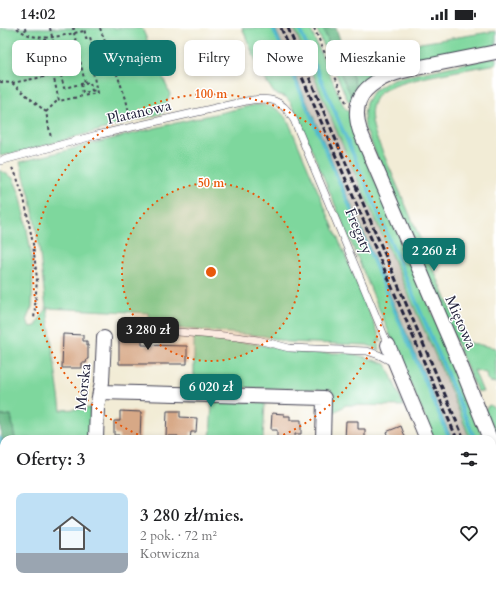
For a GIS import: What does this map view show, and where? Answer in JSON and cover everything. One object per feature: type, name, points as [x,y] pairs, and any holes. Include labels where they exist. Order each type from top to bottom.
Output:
[{"type":"street","points":[[357,110],[360,99],[369,87],[384,77],[412,68],[496,52]]},
{"type":"street","name":"Miętowa","points":[[357,110],[360,131],[461,366],[488,435]]},
{"type":"street","name":"Morska","points":[[96,435],[97,407],[102,382],[104,338]]},
{"type":"street","name":"Fregaty","points":[[388,345],[425,435]]},
{"type":"street","points":[[100,392],[324,398],[323,435]]},
{"type":"lane","name":"Platanowa","points":[[3,160],[132,127],[257,99],[273,99],[284,106]]},
{"type":"lane","name":"Fregaty","points":[[284,106],[294,120],[388,345]]},
{"type":"lane","points":[[154,330],[238,337],[258,340],[289,348],[367,351],[379,355],[396,364]]},
{"type":"path","points":[[17,28],[26,34],[45,39],[74,33],[84,29],[86,38],[90,37],[91,40]]},
{"type":"path","points":[[25,28],[26,34]]},
{"type":"path","points":[[50,28],[64,88],[90,82],[92,91]]},
{"type":"path","points":[[73,28],[78,28]]},
{"type":"path","points":[[100,28],[104,40]]},
{"type":"path","points":[[314,28],[346,102],[357,110]]},
{"type":"path","points":[[74,33],[85,83]]},
{"type":"path","points":[[0,82],[12,83],[48,76]]},
{"type":"path","points":[[53,76],[59,101]]},
{"type":"path","points":[[46,112],[56,102],[97,93],[94,76]]},
{"type":"path","points":[[117,76],[126,99],[132,127]]},
{"type":"path","points":[[12,83],[46,112],[53,147]]},
{"type":"path","points":[[81,84],[83,93],[96,90]]},
{"type":"path","points":[[3,160],[16,175],[24,198],[33,244],[38,280],[34,320]]},
{"type":"shaded area","points":[[275,28],[294,28],[299,40],[280,40]]},
{"type":"shaded area","points":[[296,76],[314,76],[340,139],[451,391],[468,435],[450,435]]},
{"type":"green space","points":[[0,28],[142,28],[147,40],[89,40],[89,76],[162,76],[170,94],[163,113],[24,151],[0,156]]},
{"type":"green space","points":[[242,28],[275,28],[280,40],[253,40],[253,54]]},
{"type":"green space","points":[[294,28],[310,28],[315,40],[299,40]]},
{"type":"green space","points":[[316,28],[323,28],[328,40],[326,40],[326,51]]},
{"type":"green space","points":[[323,28],[336,28],[340,40],[328,40]]},
{"type":"green space","points":[[496,31],[496,47],[420,62],[420,43]]},
{"type":"green space","points":[[318,47],[326,65],[326,76],[331,76],[344,107],[351,114],[355,135],[437,324],[482,435],[468,435],[451,391],[340,139],[314,76],[318,76]]},
{"type":"green space","points":[[496,57],[496,64],[452,72],[398,85],[378,95],[372,106],[372,122],[377,139],[465,342],[496,348],[496,383],[490,382],[487,379],[486,373],[474,370],[483,392],[477,391],[365,128],[364,115],[366,103],[372,92],[393,79],[407,76],[420,76],[420,73]]},
{"type":"green space","points":[[263,76],[296,76],[450,435],[432,435],[301,124],[291,103],[286,97],[274,93]]},
{"type":"green space","points":[[337,76],[342,76],[352,96],[356,87],[352,76],[384,76],[354,104],[348,101]]},
{"type":"green space","points":[[342,76],[352,76],[356,87],[352,97]]},
{"type":"green space","points":[[254,105],[271,106],[282,113],[289,123],[382,342],[377,341],[380,350],[367,345],[287,342],[264,336],[150,326],[149,313],[47,308],[61,410],[91,408],[91,435],[14,435],[11,415],[0,416],[0,170],[13,178],[20,194],[33,265],[32,307],[27,318],[30,327],[36,326],[46,308],[39,246],[31,200],[20,162]]},
{"type":"green space","points":[[194,336],[256,344],[306,353],[349,353],[386,364],[404,406],[346,405],[331,414],[331,390],[194,386]]},
{"type":"green space","points":[[212,401],[265,403],[263,435],[210,435]]},
{"type":"green space","points":[[489,405],[496,409],[496,435],[493,435],[484,410]]},
{"type":"green space","points":[[11,415],[14,435],[2,435],[0,416]]},
{"type":"building","points":[[122,330],[142,330],[142,345],[187,346],[187,364],[119,364],[119,339],[122,339]]},
{"type":"building","points":[[63,334],[83,335],[83,341],[87,341],[88,359],[86,363],[82,363],[82,368],[62,368]]},
{"type":"building","points":[[120,411],[141,412],[140,435],[114,435],[114,421],[120,421]]},
{"type":"building","points":[[167,411],[180,411],[180,417],[197,418],[196,432],[191,432],[191,435],[166,435]]},
{"type":"building","points":[[272,413],[290,416],[290,420],[301,420],[301,434],[277,435],[277,430],[271,430]]},
{"type":"building","points":[[346,421],[358,421],[358,429],[365,429],[365,435],[345,435]]},
{"type":"building","points":[[401,426],[404,435],[387,435],[386,432]]},
{"type":"waterway","points":[[273,28],[448,435]]},
{"type":"waterway","points":[[299,28],[473,435]]},
{"type":"railway","points":[[281,28],[455,435]]},
{"type":"railway","points":[[288,28],[462,435]]}]
